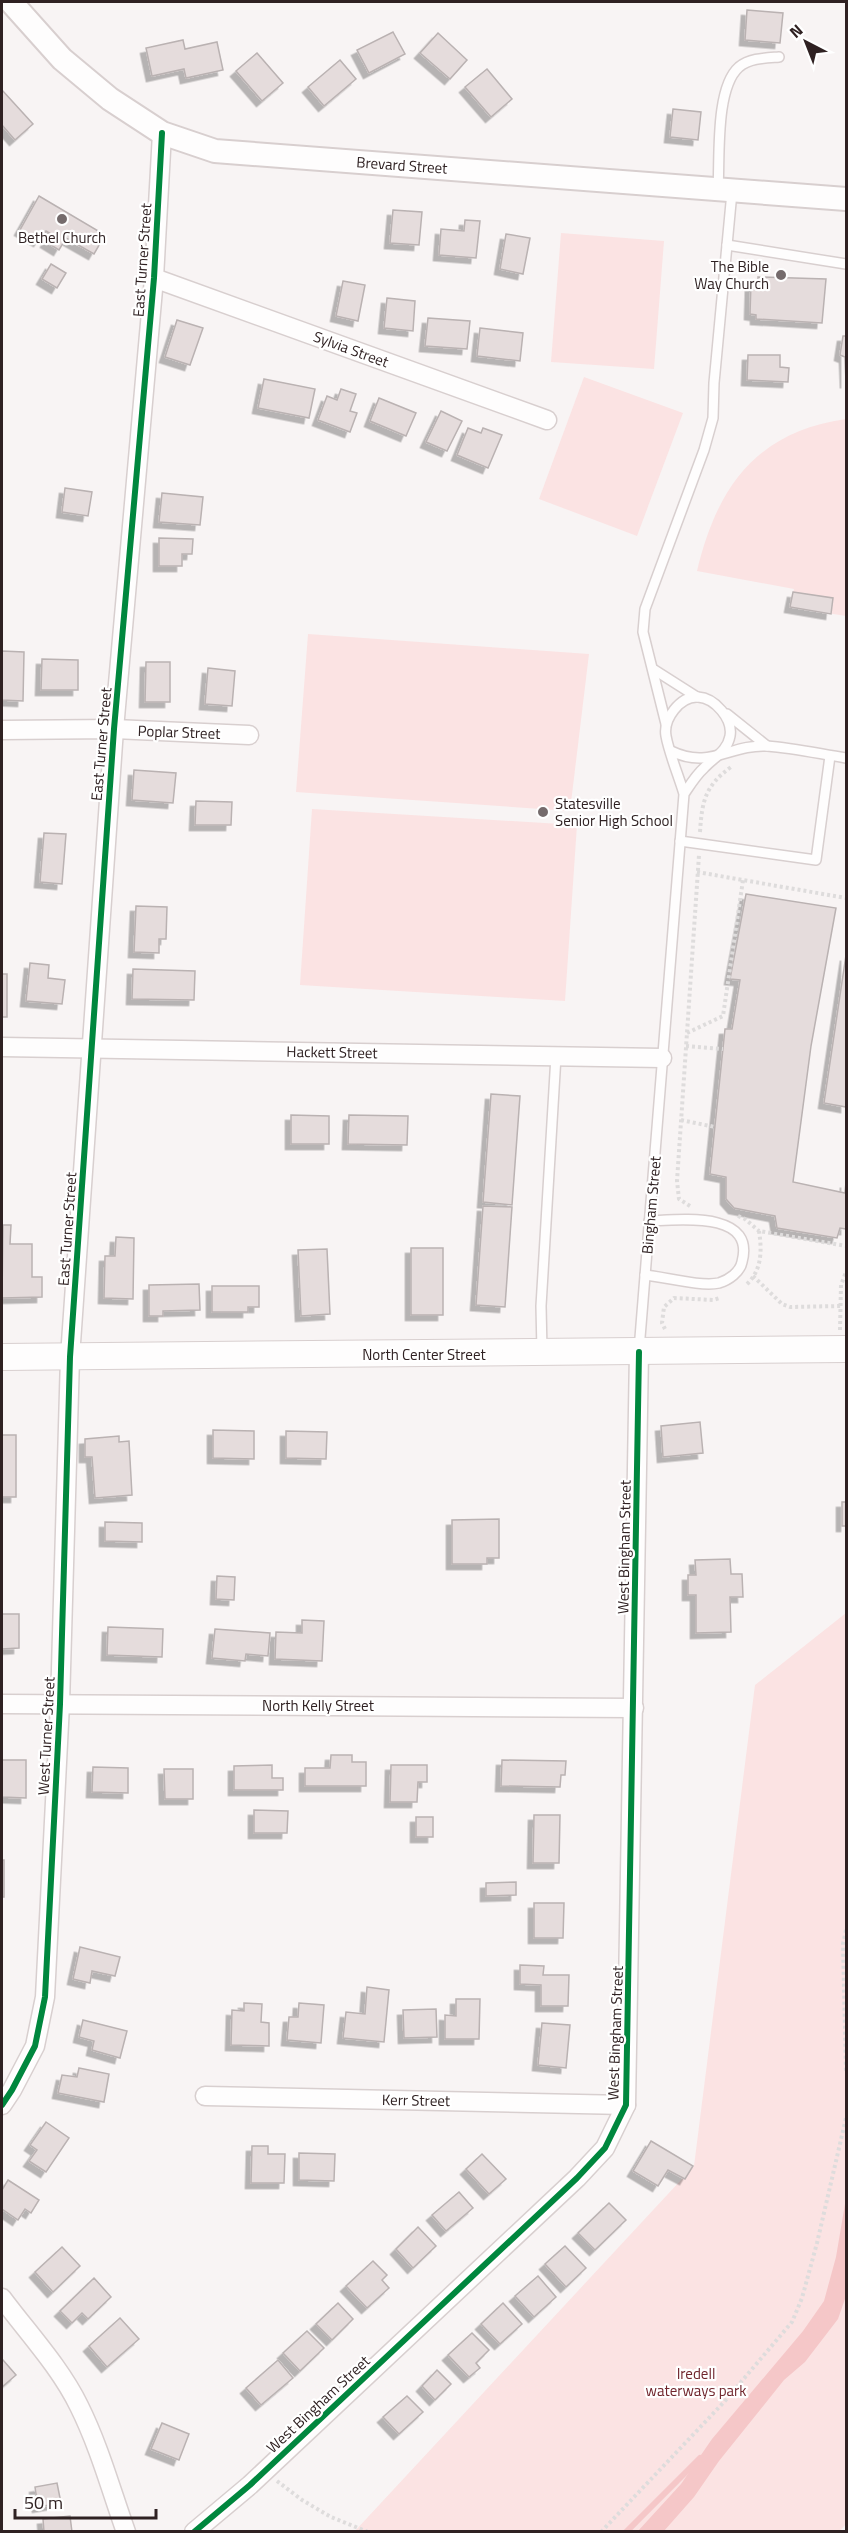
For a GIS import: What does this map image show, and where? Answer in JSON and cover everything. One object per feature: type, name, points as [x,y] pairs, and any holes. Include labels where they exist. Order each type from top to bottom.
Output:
[{"type":"main road","name":"North Center Street","points":[[2,1357],[843,1349]]},
{"type":"street","name":"Brevard Street","points":[[11,2],[62,59],[110,99],[162,133],[215,151],[846,199]]},
{"type":"street","name":"East Turner Street","points":[[70,1357],[114,729],[154,278],[162,133]]},
{"type":"street","name":"Sylvia Street","points":[[154,278],[547,420]]},
{"type":"street","name":"Poplar Street","points":[[2,730],[114,729],[249,735]]},
{"type":"street","name":"Hackett Street","points":[[2,1047],[662,1058]]},
{"type":"street","name":"West Bingham Street","points":[[194,2532],[264,2472],[577,2178],[605,2148],[626,2105],[639,1352]]},
{"type":"street","name":"West Turner Street","points":[[2,2105],[35,2046],[45,1997],[60,1704],[70,1357]]},
{"type":"street","name":"North Kelly Street","points":[[2,1704],[634,1708]]},
{"type":"street","name":"Kerr Street","points":[[205,2096],[626,2105]]},
{"type":"street","points":[[2,2298],[46,2355],[79,2405],[126,2532]]},
{"type":"lane","points":[[684,794],[666,736],[666,726],[643,632],[645,609],[704,450],[713,418],[714,383],[727,245],[723,103],[729,80],[740,67],[754,59],[779,57]]},
{"type":"lane","points":[[727,245],[846,264]]},
{"type":"lane","points":[[653,669],[697,697],[711,702],[767,746]]},
{"type":"lane","points":[[666,726],[671,713],[682,703],[697,697]]},
{"type":"lane","points":[[684,794],[704,767],[727,747],[731,734],[729,722],[722,711]]},
{"type":"lane","points":[[671,751],[683,757],[716,757],[744,748],[767,746],[846,758]]},
{"type":"lane","points":[[681,841],[816,860],[830,756]]},
{"type":"lane","name":"Bingham Street","points":[[639,1352],[684,794]]},
{"type":"lane","points":[[542,1353],[541,1306],[556,1056]]},
{"type":"lane","points":[[645,1275],[719,1283],[736,1273],[743,1259],[743,1244],[740,1237],[715,1221],[649,1221]]},
{"type":"path","points":[[701,1207],[691,1207],[679,1199],[677,1180],[701,808],[708,789],[721,774],[740,764]]},
{"type":"path","points":[[698,872],[846,898]]},
{"type":"path","points":[[687,1033],[723,1016],[744,880]]},
{"type":"path","points":[[686,1046],[723,1049]]},
{"type":"path","points":[[681,1120],[715,1127]]},
{"type":"path","points":[[728,1212],[745,1219],[759,1232]]},
{"type":"path","points":[[843,1349],[841,1285],[846,1272]]},
{"type":"path","points":[[753,1276],[782,1304],[790,1307],[841,1306]]},
{"type":"path","points":[[846,1930],[843,1944],[846,2073]]},
{"type":"path","points":[[601,2532],[724,2402],[792,2322],[802,2298],[817,2243],[846,2118]]},
{"type":"path","points":[[264,2472],[302,2500],[331,2517],[368,2532]]},
{"type":"green space","points":[[561,233],[664,241],[654,369],[551,362]]},
{"type":"green space","points":[[584,377],[683,413],[637,536],[539,499]]},
{"type":"green space","points":[[846,419],[846,616],[790,607],[794,589],[697,571],[705,541],[716,514],[729,489],[745,468],[788,436],[815,426]]},
{"type":"green space","points":[[308,634],[589,654],[570,811],[296,792]]},
{"type":"green space","points":[[312,809],[577,825],[565,1001],[300,985]]},
{"type":"green space","name":"Iredell waterways park","points":[[846,1613],[846,2524],[839,2532],[354,2532],[694,2166],[755,1685]]},
{"type":"shaded area","points":[[846,2198],[846,2296],[838,2319],[805,2362],[784,2380],[719,2461],[694,2497],[664,2531],[638,2531],[681,2484],[712,2439],[803,2331],[824,2301],[836,2257]]},
{"type":"building","points":[[747,10],[783,13],[780,43],[745,40]]},
{"type":"building","points":[[393,32],[405,54],[369,73],[357,50]]},
{"type":"building","points":[[438,33],[467,60],[450,79],[420,53]]},
{"type":"building","points":[[183,40],[185,49],[217,42],[223,70],[186,78],[184,69],[152,76],[146,48]]},
{"type":"building","points":[[257,53],[283,83],[262,101],[236,71]]},
{"type":"building","points":[[340,60],[356,79],[324,106],[308,87]]},
{"type":"building","points":[[487,69],[512,99],[491,117],[465,87]]},
{"type":"building","points":[[2,90],[33,124],[15,140],[2,125]]},
{"type":"building","points":[[673,109],[701,112],[698,140],[670,137]]},
{"type":"building","points":[[39,196],[105,235],[94,254],[66,238],[59,250],[46,242],[51,234],[46,231],[39,241],[20,230]]},
{"type":"building","points":[[393,210],[422,212],[419,245],[390,243]]},
{"type":"building","points":[[465,220],[480,221],[476,258],[439,255],[441,229],[464,231]]},
{"type":"building","points":[[506,234],[530,238],[523,274],[500,269]]},
{"type":"building","points":[[51,264],[66,273],[57,288],[42,279]]},
{"type":"building","points":[[758,277],[826,279],[822,323],[756,319],[756,315],[750,314],[751,283],[758,282]]},
{"type":"building","points":[[343,281],[365,285],[358,321],[336,316]]},
{"type":"building","points":[[387,298],[415,301],[413,331],[384,328]]},
{"type":"building","points":[[428,318],[470,321],[467,349],[425,346]]},
{"type":"building","points":[[177,320],[203,328],[190,365],[165,357]]},
{"type":"building","points":[[480,328],[523,333],[520,361],[477,356]]},
{"type":"building","points":[[843,336],[846,336],[846,383],[845,357],[840,355]]},
{"type":"building","points":[[748,355],[780,355],[780,367],[789,368],[788,382],[747,380]]},
{"type":"building","points":[[264,379],[315,389],[309,418],[258,408]]},
{"type":"building","points":[[341,389],[356,394],[350,411],[357,413],[350,432],[318,420],[327,396],[337,400]]},
{"type":"building","points":[[379,398],[416,413],[406,436],[370,421]]},
{"type":"building","points":[[441,411],[462,421],[447,451],[426,442]]},
{"type":"building","points":[[468,428],[481,433],[483,428],[502,435],[488,468],[457,455]]},
{"type":"building","points":[[65,488],[92,492],[88,516],[62,512]]},
{"type":"building","points":[[162,493],[203,497],[200,525],[159,522]]},
{"type":"building","points":[[159,538],[193,539],[192,554],[182,554],[182,566],[159,566]]},
{"type":"building","points":[[793,592],[833,598],[831,614],[790,607]]},
{"type":"building","points":[[2,651],[24,652],[23,701],[2,700]]},
{"type":"building","points":[[42,659],[78,660],[78,690],[41,690]]},
{"type":"building","points":[[146,662],[170,662],[170,702],[145,702]]},
{"type":"building","points":[[208,668],[235,671],[232,706],[205,704]]},
{"type":"building","points":[[134,770],[176,773],[173,803],[132,800]]},
{"type":"building","points":[[196,801],[232,802],[231,825],[195,825]]},
{"type":"building","points":[[44,833],[66,834],[62,884],[40,882]]},
{"type":"building","points":[[746,894],[836,908],[811,1046],[793,1182],[845,1193],[846,1182],[846,1229],[840,1228],[837,1238],[777,1228],[775,1216],[734,1208],[726,1199],[726,1177],[710,1174],[725,1029],[732,1029],[740,980],[730,979]]},
{"type":"building","points":[[136,906],[167,907],[166,939],[159,939],[159,953],[134,952]]},
{"type":"building","points":[[846,955],[846,1107],[824,1103]]},
{"type":"building","points":[[30,963],[49,965],[48,978],[65,980],[62,1004],[26,1001]]},
{"type":"building","points":[[133,969],[195,971],[194,1000],[132,999]]},
{"type":"building","points":[[2,974],[7,974],[7,1017],[2,1017]]},
{"type":"building","points":[[491,1094],[520,1096],[512,1205],[483,1202]]},
{"type":"building","points":[[291,1115],[329,1116],[329,1144],[291,1144]]},
{"type":"building","points":[[349,1115],[408,1116],[407,1145],[348,1144]]},
{"type":"building","points":[[483,1206],[512,1207],[505,1307],[476,1305]]},
{"type":"building","points":[[3,1225],[11,1225],[10,1244],[32,1244],[32,1277],[42,1277],[42,1297],[2,1298]]},
{"type":"building","points":[[116,1237],[134,1238],[133,1299],[104,1298],[105,1256],[115,1256]]},
{"type":"building","points":[[411,1248],[443,1248],[443,1315],[411,1315]]},
{"type":"building","points":[[327,1249],[330,1314],[301,1316],[298,1250]]},
{"type":"building","points":[[199,1284],[200,1310],[163,1311],[163,1316],[149,1316],[149,1285]]},
{"type":"building","points":[[212,1286],[259,1286],[259,1307],[248,1307],[248,1312],[212,1312]]},
{"type":"building","points":[[700,1422],[703,1453],[663,1457],[661,1426]]},
{"type":"building","points":[[213,1430],[254,1431],[254,1459],[213,1458]]},
{"type":"building","points":[[286,1431],[327,1432],[326,1459],[286,1458]]},
{"type":"building","points":[[2,1435],[16,1435],[16,1497],[2,1497]]},
{"type":"building","points":[[119,1436],[119,1442],[129,1441],[132,1495],[95,1498],[92,1457],[85,1457],[85,1439]]},
{"type":"building","points":[[842,1502],[846,1502],[846,1526],[842,1526]]},
{"type":"building","points":[[499,1519],[499,1558],[487,1558],[487,1564],[452,1564],[452,1520]]},
{"type":"building","points":[[105,1522],[142,1523],[142,1542],[105,1541]]},
{"type":"building","points":[[730,1559],[731,1574],[742,1574],[743,1597],[730,1597],[731,1632],[696,1633],[696,1595],[688,1595],[688,1575],[696,1575],[695,1560]]},
{"type":"building","points":[[217,1576],[235,1577],[234,1600],[216,1599]]},
{"type":"building","points":[[2,1614],[19,1614],[19,1648],[2,1649]]},
{"type":"building","points":[[302,1620],[324,1621],[322,1661],[275,1659],[276,1632],[302,1633]]},
{"type":"building","points":[[108,1627],[163,1629],[162,1657],[107,1655]]},
{"type":"building","points":[[215,1629],[270,1633],[268,1656],[246,1654],[245,1661],[212,1658]]},
{"type":"building","points":[[331,1755],[352,1755],[352,1762],[366,1762],[366,1786],[305,1786],[305,1768],[330,1768]]},
{"type":"building","points":[[2,1760],[26,1760],[26,1798],[2,1797]]},
{"type":"building","points":[[502,1760],[566,1761],[565,1775],[561,1775],[560,1787],[501,1786]]},
{"type":"building","points":[[272,1765],[272,1778],[283,1778],[283,1790],[234,1790],[234,1766]]},
{"type":"building","points":[[391,1765],[427,1765],[427,1782],[418,1782],[417,1802],[390,1802]]},
{"type":"building","points":[[93,1767],[128,1768],[128,1793],[92,1792]]},
{"type":"building","points":[[164,1769],[193,1769],[193,1799],[165,1799]]},
{"type":"building","points":[[254,1810],[288,1811],[287,1833],[254,1833]]},
{"type":"building","points":[[534,1815],[560,1815],[559,1863],[533,1863]]},
{"type":"building","points":[[416,1817],[433,1817],[433,1837],[416,1837]]},
{"type":"building","points":[[2,1860],[4,1860],[4,1897],[2,1897]]},
{"type":"building","points":[[516,1882],[516,1895],[486,1896],[486,1883]]},
{"type":"building","points":[[534,1903],[564,1903],[563,1938],[534,1938]]},
{"type":"building","points":[[80,1947],[120,1957],[115,1976],[92,1971],[90,1983],[73,1979]]},
{"type":"building","points":[[520,1965],[544,1966],[543,1975],[569,1975],[568,2006],[541,2006],[541,1985],[520,1984]]},
{"type":"building","points":[[367,1987],[389,1990],[384,2042],[343,2038],[346,2012],[365,2014]]},
{"type":"building","points":[[456,1999],[480,1999],[479,2039],[445,2039],[445,2015],[456,2016]]},
{"type":"building","points":[[244,2003],[262,2004],[261,2022],[269,2023],[269,2046],[231,2045],[232,2010],[244,2011]]},
{"type":"building","points":[[299,2003],[324,2005],[321,2043],[287,2040],[289,2017],[298,2017]]},
{"type":"building","points":[[436,2009],[437,2037],[404,2038],[403,2010]]},
{"type":"building","points":[[83,2020],[127,2031],[120,2058],[92,2050],[94,2041],[79,2037]]},
{"type":"building","points":[[542,2023],[570,2025],[566,2068],[538,2065]]},
{"type":"building","points":[[79,2068],[109,2074],[104,2102],[58,2093],[62,2075],[77,2077]]},
{"type":"building","points":[[46,2122],[69,2138],[46,2172],[29,2161],[37,2150],[30,2145]]},
{"type":"building","points":[[651,2141],[693,2166],[685,2179],[668,2170],[658,2186],[633,2171]]},
{"type":"building","points":[[252,2146],[268,2146],[268,2154],[285,2154],[284,2183],[251,2183]]},
{"type":"building","points":[[299,2153],[335,2154],[334,2181],[299,2180]]},
{"type":"building","points":[[482,2154],[506,2179],[489,2194],[466,2169]]},
{"type":"building","points":[[8,2180],[39,2200],[31,2213],[25,2209],[18,2220],[2,2209],[2,2190]]},
{"type":"building","points":[[459,2192],[473,2208],[446,2231],[432,2215]]},
{"type":"building","points":[[609,2203],[626,2220],[595,2250],[578,2233]]},
{"type":"building","points":[[418,2227],[436,2246],[413,2268],[396,2249]]},
{"type":"building","points":[[565,2246],[586,2268],[566,2287],[545,2264]]},
{"type":"building","points":[[62,2247],[80,2266],[53,2292],[35,2272]]},
{"type":"building","points":[[373,2261],[387,2275],[382,2280],[389,2288],[367,2308],[346,2286]]},
{"type":"building","points":[[538,2276],[556,2297],[534,2317],[515,2296]]},
{"type":"building","points":[[94,2278],[111,2297],[88,2319],[82,2313],[72,2323],[60,2311]]},
{"type":"building","points":[[338,2303],[353,2319],[332,2340],[316,2324]]},
{"type":"building","points":[[503,2303],[522,2324],[500,2344],[481,2324]]},
{"type":"building","points":[[120,2318],[139,2339],[107,2367],[89,2346]]},
{"type":"building","points":[[307,2331],[324,2348],[300,2371],[283,2353]]},
{"type":"building","points":[[472,2333],[489,2350],[476,2363],[480,2368],[469,2377],[448,2355]]},
{"type":"building","points":[[278,2360],[293,2378],[261,2405],[246,2388]]},
{"type":"building","points":[[2,2361],[16,2375],[2,2387]]},
{"type":"building","points":[[437,2370],[451,2384],[435,2400],[422,2386]]},
{"type":"building","points":[[407,2396],[423,2412],[399,2434],[383,2417]]},
{"type":"building","points":[[162,2423],[189,2434],[179,2460],[151,2449]]},
{"type":"building","points":[[57,2483],[61,2503],[38,2507],[35,2487]]},
{"type":"building","points":[[70,2516],[72,2532],[44,2532],[43,2519]]},
{"type":"waterway","points":[[626,2532],[700,2458]]},
{"type":"cycle path","points":[[2,2105],[35,2046],[45,1997],[60,1704],[70,1357],[114,729],[154,278],[162,133]]},
{"type":"cycle path","points":[[194,2532],[250,2485],[577,2178],[605,2148],[626,2105],[639,1352]]},
{"type":"place","name":"Bethel Church","points":[[62,219]]},
{"type":"place","name":"The Bible Way Church","points":[[781,275]]},
{"type":"place","name":"Statesville Senior High School","points":[[543,812]]}]
